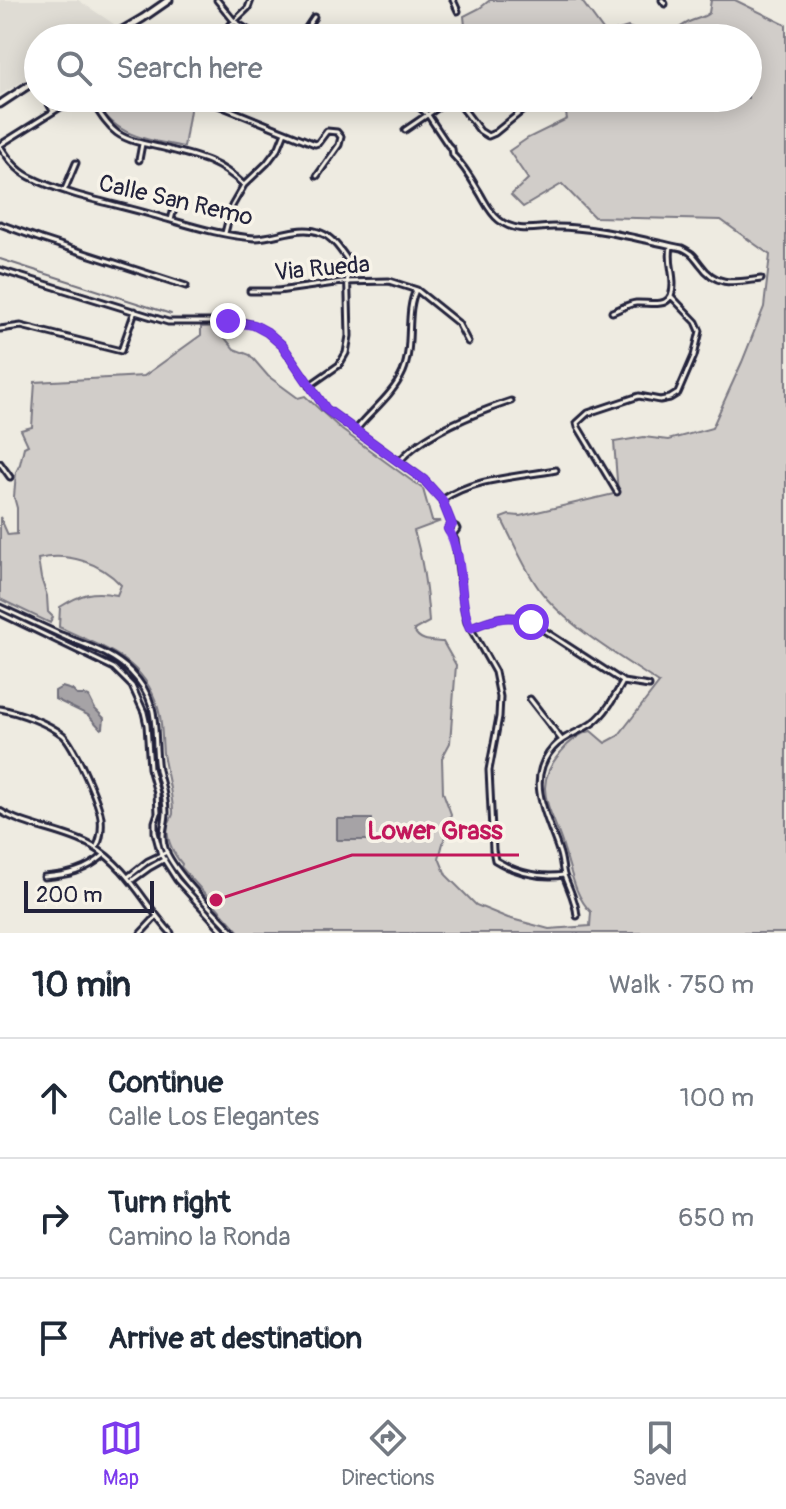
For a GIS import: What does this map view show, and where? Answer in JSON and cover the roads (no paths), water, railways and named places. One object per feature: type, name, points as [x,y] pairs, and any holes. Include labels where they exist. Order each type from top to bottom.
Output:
[{"type":"street","points":[[133,24],[169,0]]},
{"type":"street","points":[[217,0],[239,24]]},
{"type":"street","points":[[231,24],[248,8],[251,0]]},
{"type":"street","points":[[453,0],[458,11]]},
{"type":"street","points":[[309,24],[314,17]]},
{"type":"street","points":[[0,104],[24,89]]},
{"type":"street","points":[[0,146],[51,112]]},
{"type":"street","points":[[99,112],[120,135],[205,158],[229,171],[244,185]]},
{"type":"street","points":[[236,112],[315,144],[327,131],[337,132],[341,137],[339,145],[317,176]]},
{"type":"street","points":[[425,112],[451,147],[453,155],[490,211],[512,227],[576,228],[671,246],[693,253],[702,268],[722,282],[761,279]]},
{"type":"street","points":[[405,130],[433,112]]},
{"type":"street","points":[[465,112],[488,136],[521,112]]},
{"type":"street","points":[[225,234],[232,206],[244,185],[267,163],[285,132]]},
{"type":"street","points":[[139,160],[142,143]]},
{"type":"street","name":"Calle San Remo","points":[[0,146],[21,172],[84,197],[225,234],[257,238],[304,229],[319,232],[337,246],[347,259],[349,336],[346,353],[339,365],[309,386]]},
{"type":"street","points":[[65,189],[76,163]]},
{"type":"street","points":[[171,220],[176,201]]},
{"type":"street","points":[[0,224],[186,286]]},
{"type":"street","points":[[612,312],[636,303],[662,304],[671,296],[671,246]]},
{"type":"street","points":[[0,270],[168,322],[228,321],[254,325],[282,345],[326,409],[424,480],[442,500],[452,525],[448,529],[454,532],[464,608],[470,628],[495,672],[500,697],[489,770],[495,860],[540,876],[564,875]]},
{"type":"street","name":"Via Rueda","points":[[250,291],[278,291],[325,283],[389,281],[417,290],[458,323],[468,342]]},
{"type":"street","points":[[355,431],[393,388],[403,371],[410,340],[411,308],[417,290]]},
{"type":"street","points":[[617,492],[577,423],[588,413],[639,396],[660,400],[678,393],[694,356],[700,331],[696,322],[671,296]]},
{"type":"street","points":[[0,329],[21,326],[121,351],[135,311]]},
{"type":"street","points":[[399,462],[412,448],[467,417],[511,401]]},
{"type":"street","points":[[0,463],[10,477]]},
{"type":"street","points":[[442,500],[460,489],[482,483],[556,470]]},
{"type":"street","points":[[0,607],[114,659],[138,681],[154,712],[166,814],[162,832],[167,852],[177,869],[234,933]]},
{"type":"street","points":[[0,613],[114,668],[132,686],[144,712],[150,768],[157,793],[155,832],[161,855],[177,880],[225,933]]},
{"type":"street","points":[[470,628],[505,616],[522,619],[623,682],[649,686]]},
{"type":"street","points":[[49,636],[52,631]]},
{"type":"street","points":[[577,916],[561,855],[542,806],[539,775],[543,760],[561,739],[594,722],[606,711],[623,682]]},
{"type":"street","points":[[530,699],[561,739]]},
{"type":"street","points":[[0,709],[13,711],[53,728],[69,740],[101,816],[101,837],[96,848]]},
{"type":"street","points":[[153,781],[162,779]]},
{"type":"street","points":[[0,811],[96,848],[130,879],[171,933]]},
{"type":"street","points":[[155,822],[163,824]]},
{"type":"street","points":[[130,879],[148,861],[167,852]]},
{"type":"street","points":[[44,877],[80,871],[104,855]]},
{"type":"street","points":[[130,879],[170,857]]},
{"type":"street","points":[[141,933],[156,917]]},
{"type":"waterway","points":[[0,259],[171,314]]},
{"type":"place","name":"Lower Grass","points":[[216,900]]}]
